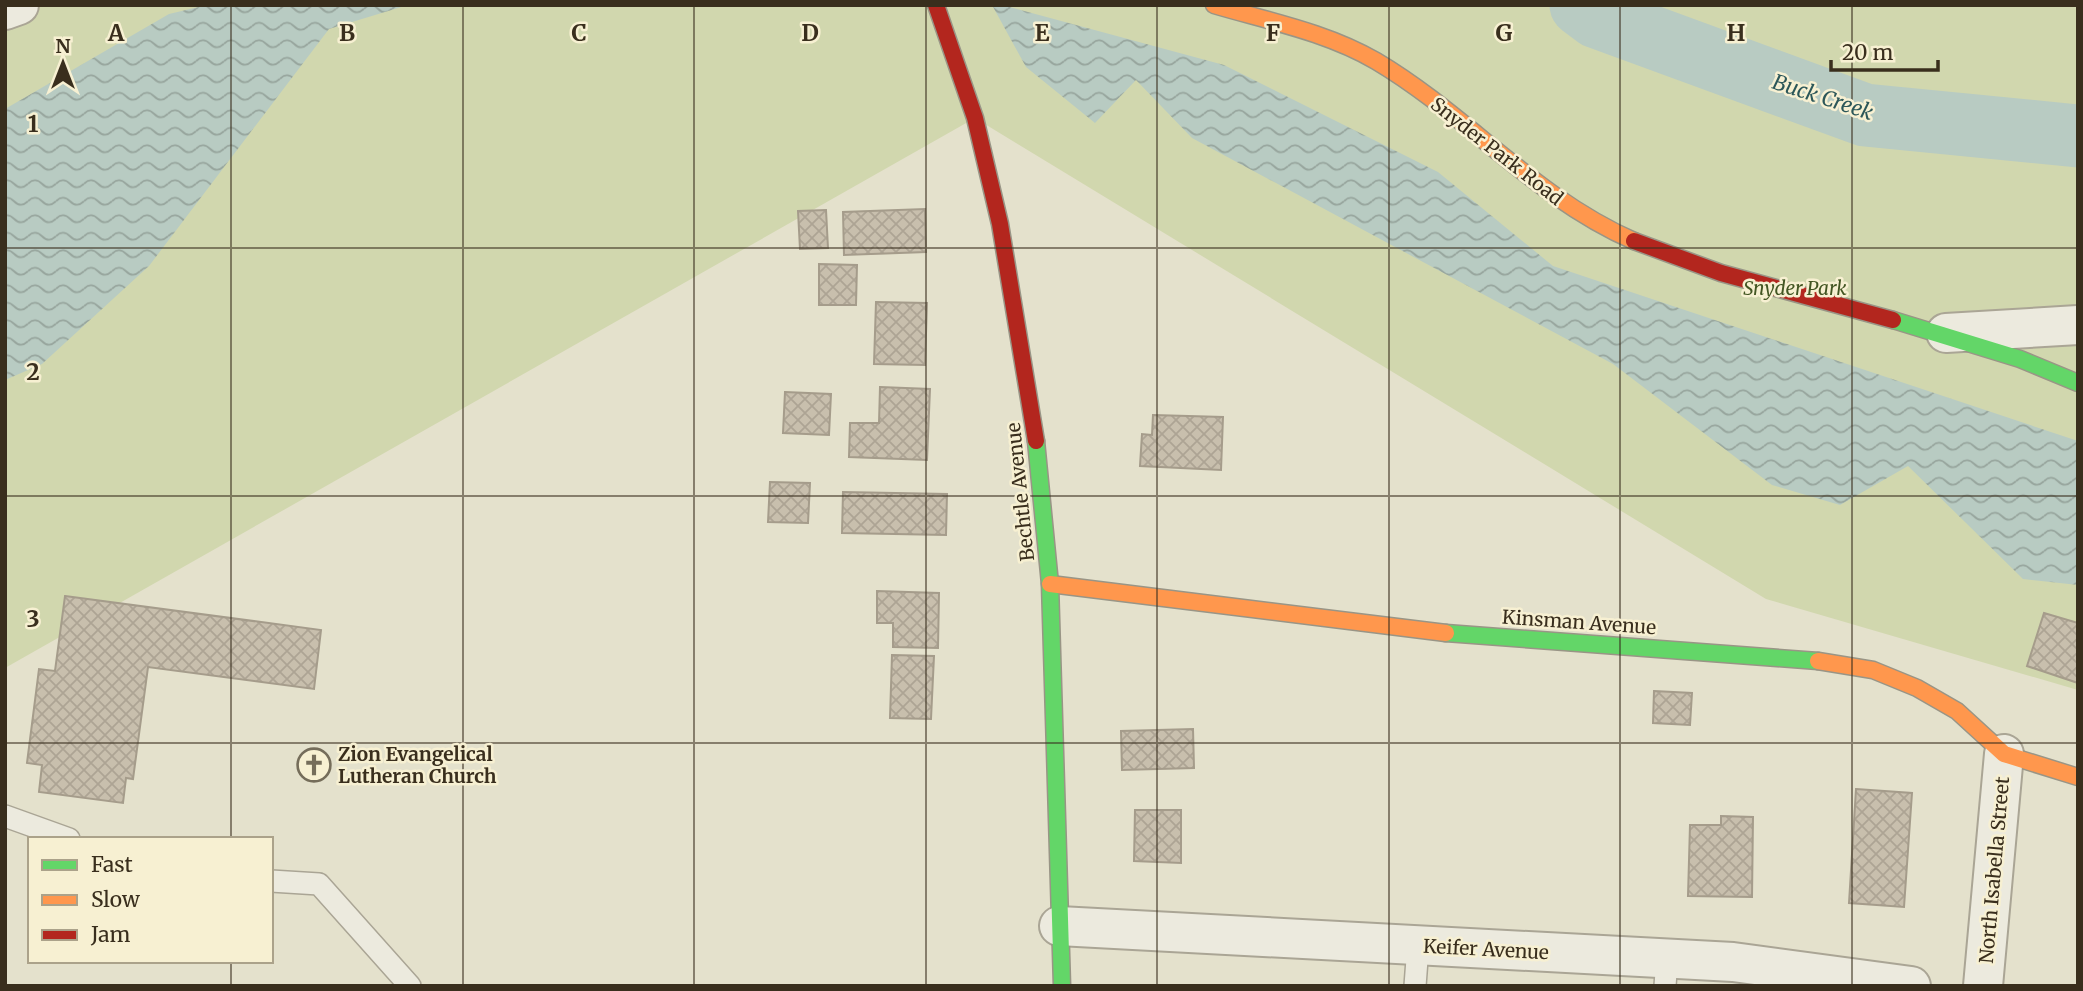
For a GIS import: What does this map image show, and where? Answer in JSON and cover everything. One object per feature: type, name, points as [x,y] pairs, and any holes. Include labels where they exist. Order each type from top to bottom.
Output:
[{"type":"street","points":[[5,10],[19,5]]},
{"type":"street","name":"Bechtle Avenue","points":[[936,5],[975,118],[1000,224],[1034,418],[1050,584],[1062,986]]},
{"type":"street","name":"Snyder Park Road","points":[[1214,5],[1323,37],[1374,60],[1432,100],[1544,191],[1604,228],[1750,282],[1946,333],[2078,383]]},
{"type":"street","name":"Snyder Park Road","points":[[1946,333],[2078,325]]},
{"type":"street","name":"Kinsman Avenue","points":[[1050,584],[1402,630],[1814,660],[1873,670],[1917,688],[1957,711],[2004,754],[2078,777]]},
{"type":"street","name":"North Isabella Street","points":[[1983,986],[2004,754]]},
{"type":"street","name":"Keifer Avenue","points":[[1059,926],[1418,946],[1666,972],[1733,962],[1911,986]]},
{"type":"lane","points":[[5,817],[63,837]]},
{"type":"lane","points":[[273,881],[319,884],[410,986]]},
{"type":"lane","points":[[1415,986],[1418,946]]},
{"type":"green space","name":"Snyder Park","points":[[5,5],[2078,5],[2078,690],[1766,599],[975,118],[5,668]]},
{"type":"water","points":[[207,5],[408,5],[329,29],[149,266],[42,364],[5,380],[5,109],[169,14]]},
{"type":"water","points":[[992,5],[1002,5],[1224,65],[1438,172],[1553,266],[2078,441],[2078,585],[2023,579],[1908,466],[1840,505],[1772,485],[1613,364],[1192,138],[1136,80],[1095,123],[1026,67]]},
{"type":"building","points":[[925,209],[926,252],[844,255],[843,212]]},
{"type":"building","points":[[826,210],[828,248],[800,249],[798,211]]},
{"type":"building","points":[[819,264],[857,265],[856,305],[819,305]]},
{"type":"building","points":[[876,302],[927,303],[925,365],[874,364]]},
{"type":"building","points":[[880,387],[930,389],[927,460],[849,457],[850,423],[879,423]]},
{"type":"building","points":[[785,392],[831,394],[829,435],[783,433]]},
{"type":"building","points":[[1153,415],[1223,417],[1221,470],[1140,466],[1142,434],[1152,435]]},
{"type":"building","points":[[770,482],[810,483],[808,523],[768,522]]},
{"type":"building","points":[[843,492],[947,494],[946,535],[842,533]]},
{"type":"building","points":[[877,591],[939,593],[938,648],[893,647],[893,623],[877,623]]},
{"type":"building","points":[[65,596],[321,630],[314,689],[148,667],[133,779],[126,778],[123,803],[39,792],[42,765],[27,763],[39,669],[55,671]]},
{"type":"building","points":[[2044,613],[2078,623],[2078,683],[2027,666]]},
{"type":"building","points":[[892,655],[934,656],[931,719],[890,718]]},
{"type":"building","points":[[1654,691],[1692,693],[1690,725],[1653,723]]},
{"type":"building","points":[[1193,729],[1194,768],[1122,770],[1121,731]]},
{"type":"building","points":[[1856,789],[1912,793],[1904,907],[1849,903]]},
{"type":"building","points":[[1135,810],[1181,810],[1181,863],[1134,861]]},
{"type":"building","points":[[1721,816],[1753,817],[1752,897],[1688,896],[1690,825],[1721,825]]},
{"type":"waterway","name":"Buck Creek","points":[[1581,5],[1597,17],[1865,115],[2078,136]]},
{"type":"traffic: fast","points":[[1893,320],[2020,359],[2078,383]]},
{"type":"traffic: fast","points":[[1036,441],[1050,584],[1062,986]]},
{"type":"traffic: fast","points":[[1446,633],[1818,661]]},
{"type":"traffic: slow","points":[[1214,5],[1317,35],[1376,61],[1409,82],[1565,202],[1634,241]]},
{"type":"traffic: slow","points":[[1050,584],[1446,633]]},
{"type":"traffic: slow","points":[[1818,661],[1873,670],[1917,688],[1957,711],[2004,754],[2078,777]]},
{"type":"traffic: jam","points":[[936,5],[975,118],[1000,224],[1036,441]]},
{"type":"traffic: jam","points":[[1634,241],[1721,273],[1893,320]]},
{"type":"place","name":"Zion Evangelical Lutheran Church","points":[[314,765]]}]
